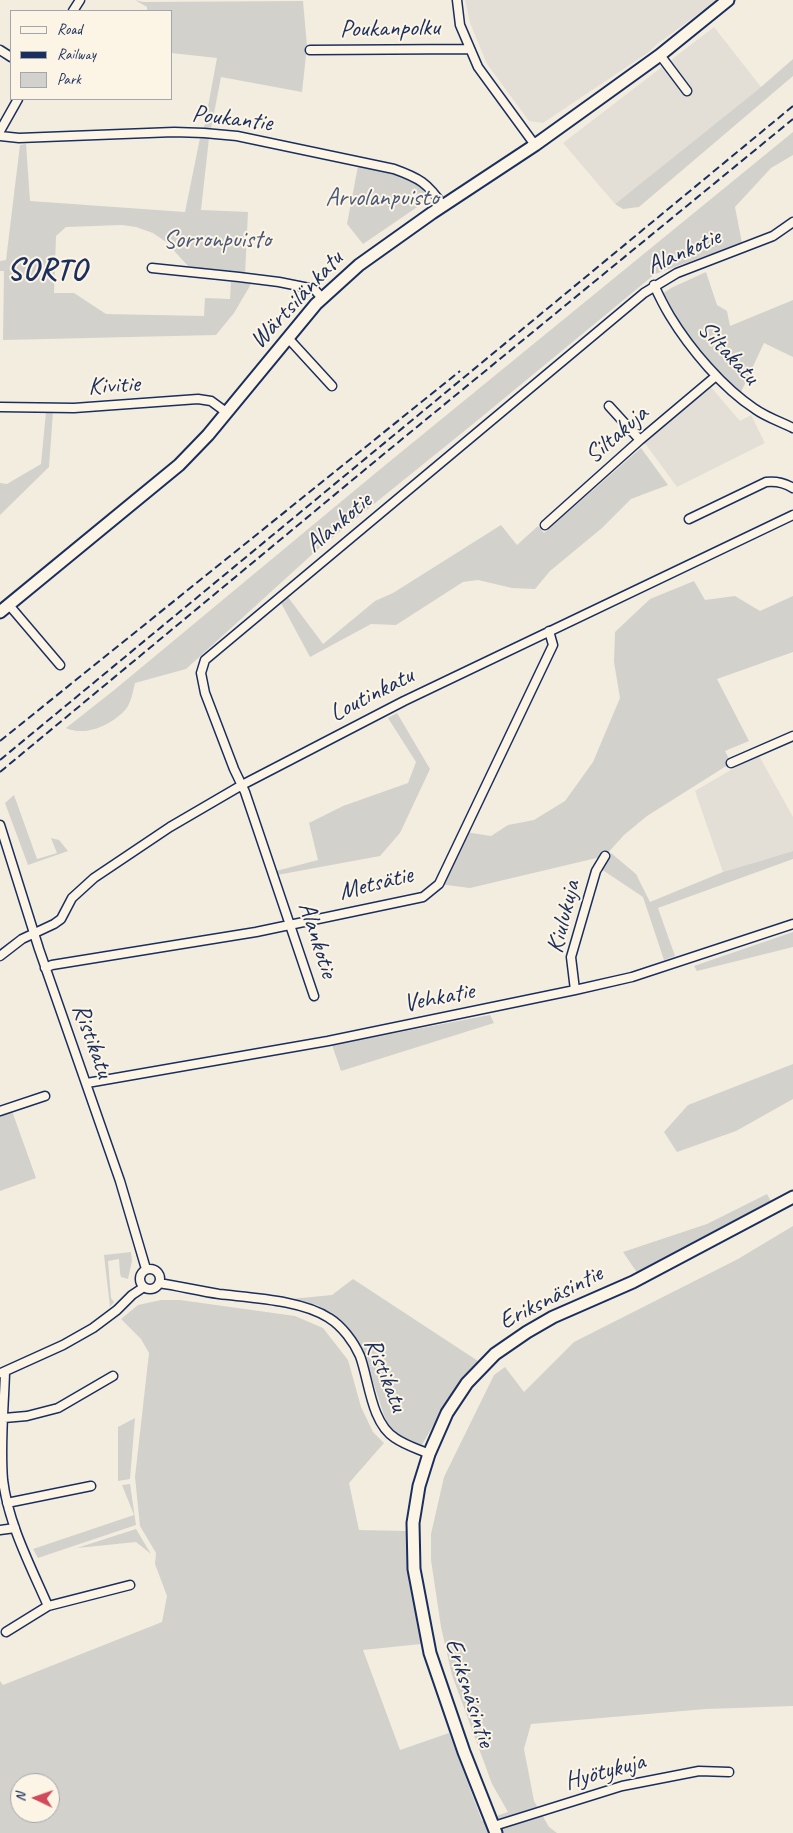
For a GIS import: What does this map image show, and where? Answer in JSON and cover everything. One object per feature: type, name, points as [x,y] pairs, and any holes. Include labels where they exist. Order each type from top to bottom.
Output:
[{"type":"street","points":[[457,0],[460,25],[478,67],[535,145]]},
{"type":"street","name":"Wärtsilänkatu","points":[[5,608],[179,465],[208,435],[322,298],[359,264],[535,145],[660,55],[728,0]]},
{"type":"street","name":"Poukanpolku","points":[[310,50],[470,49]]},
{"type":"street","points":[[660,55],[687,90]]},
{"type":"street","points":[[0,131],[17,100]]},
{"type":"street","name":"Poukantie","points":[[0,136],[19,138],[174,132],[237,136],[394,169],[418,178],[430,188],[443,206]]},
{"type":"street","points":[[791,224],[793,234]]},
{"type":"street","name":"Alankotie","points":[[314,996],[242,785],[205,693],[201,673],[205,660],[654,286],[677,273],[766,239],[791,224]]},
{"type":"street","points":[[152,268],[279,282],[314,290],[322,298]]},
{"type":"street","name":"Siltakatu","points":[[654,286],[670,317],[716,376],[733,393],[755,409],[793,428]]},
{"type":"street","points":[[288,338],[332,386]]},
{"type":"street","name":"Siltakuja","points":[[545,525],[640,440],[716,376]]},
{"type":"street","name":"Kivitie","points":[[0,407],[74,408],[198,399],[211,401],[226,412]]},
{"type":"street","points":[[609,406],[640,440]]},
{"type":"street","points":[[689,519],[766,482],[774,481],[793,488]]},
{"type":"street","name":"Loutinkatu","points":[[0,956],[10,946],[61,919],[72,898],[94,878],[170,827],[242,785],[404,701],[793,515]]},
{"type":"street","points":[[5,608],[60,665]]},
{"type":"street","name":"Metsätie","points":[[45,968],[152,948],[256,932],[423,897],[439,884],[553,645],[549,631]]},
{"type":"street","points":[[731,763],[793,736]]},
{"type":"street","name":"Ristikatu","points":[[0,825],[45,968],[87,1083],[120,1182],[146,1269]]},
{"type":"street","name":"Kiulukuja","points":[[575,990],[571,957],[596,871],[605,856]]},
{"type":"street","name":"Vehkatie","points":[[87,1083],[328,1041],[575,990],[632,977],[793,924]]},
{"type":"street","points":[[0,1111],[45,1096]]},
{"type":"street","name":"Eriksnäsintie","points":[[495,1830],[458,1734],[430,1653],[414,1569],[415,1507],[418,1486],[429,1454],[447,1413],[467,1383],[500,1350],[553,1316],[638,1279],[793,1197]]},
{"type":"street","points":[[48,1606],[15,1528],[2,1479],[3,1372],[63,1345],[93,1328],[117,1310],[132,1295],[144,1287],[152,1288],[159,1283],[158,1272],[153,1269],[146,1269],[140,1280],[144,1287]]},
{"type":"street","name":"Ristikatu","points":[[159,1283],[203,1292],[297,1305],[314,1309],[331,1319],[348,1336],[359,1355],[371,1397],[382,1426],[394,1438],[429,1454]]},
{"type":"street","points":[[4,1418],[27,1416],[58,1408],[113,1376]]},
{"type":"street","points":[[7,1503],[91,1486]]},
{"type":"street","points":[[0,1530],[15,1528]]},
{"type":"street","points":[[6,1632],[48,1606],[130,1584]]},
{"type":"street","name":"Hyötykuja","points":[[495,1830],[622,1786],[699,1771],[729,1772]]},
{"type":"shaded area","points":[[465,0],[717,0],[649,52],[543,123],[529,121],[487,64],[470,23]]},
{"type":"shaded area","points":[[714,27],[761,87],[615,204],[563,143]]},
{"type":"shaded area","points":[[709,385],[740,421],[751,415],[765,443],[677,487],[644,442]]},
{"type":"shaded area","points":[[758,754],[793,817],[793,851],[723,872],[695,791]]},
{"type":"green space","points":[[135,0],[143,2],[303,1],[307,46],[302,92],[221,77],[211,129],[204,128],[217,58],[172,53],[172,10],[147,10],[147,7]]},
{"type":"green space","points":[[793,59],[793,76],[639,207],[623,209],[615,204],[761,87]]},
{"type":"green space","points":[[793,132],[793,155],[771,168],[735,207],[742,243],[655,274],[317,550],[186,669],[135,683],[131,700],[126,709],[114,720],[98,728],[82,731],[66,728],[113,691],[378,471]]},
{"type":"green space","name":"Sorronpuisto","points":[[200,138],[209,138],[201,210],[248,212],[245,275],[188,266],[166,242],[153,233],[136,227],[122,225],[66,227],[56,236],[54,293],[74,293],[106,314],[204,316],[205,298],[230,299],[231,281],[251,284],[234,313],[216,335],[3,340],[4,271],[0,271],[0,261],[6,260],[20,145],[26,144],[30,201],[185,212]]},
{"type":"green space","name":"Arvolanpuisto","points":[[358,166],[394,173],[417,181],[429,199],[363,244],[347,224]]},
{"type":"green space","points":[[706,272],[717,305],[727,311],[730,326],[793,300],[793,357],[764,343],[740,394],[719,373],[685,333],[662,294]]},
{"type":"green space","points":[[46,412],[53,412],[49,467],[0,515],[0,483],[7,484],[41,464]]},
{"type":"green space","points":[[641,448],[668,485],[631,499],[602,528],[550,571],[535,589],[512,588],[478,580],[463,582],[396,625],[371,624],[310,657],[281,603],[288,597],[323,644],[375,601],[393,593],[501,525],[517,545],[538,526],[544,533]]},
{"type":"green space","points":[[694,581],[705,600],[735,596],[760,611],[793,596],[793,652],[717,679],[749,741],[725,751],[731,763],[647,816],[624,835],[605,856],[470,888],[439,884],[465,832],[491,836],[508,825],[534,820],[565,801],[593,762],[620,698],[614,662],[615,632],[650,599]]},
{"type":"green space","points":[[397,713],[430,769],[400,833],[380,856],[277,875],[276,871],[318,860],[309,823],[343,806],[408,783],[416,762],[388,718]]},
{"type":"green space","points":[[14,795],[37,859],[57,853],[51,838],[59,840],[68,851],[28,865],[5,803]]},
{"type":"green space","points":[[793,851],[793,859],[658,908],[675,956],[664,960],[643,897],[601,869],[611,853],[636,874],[650,902],[723,872]]},
{"type":"green space","points":[[793,932],[793,947],[697,971],[694,966]]},
{"type":"green space","points":[[490,1015],[494,1023],[341,1071],[332,1045]]},
{"type":"green space","points":[[793,1064],[793,1099],[736,1131],[677,1152],[664,1132],[688,1105]]},
{"type":"green space","points":[[12,1111],[36,1178],[0,1191],[0,1115]]},
{"type":"green space","points":[[767,1194],[773,1205],[638,1274],[623,1252],[707,1224]]},
{"type":"green space","points":[[793,1226],[793,1706],[706,1709],[531,1724],[524,1749],[534,1801],[549,1827],[557,1833],[0,1833],[0,1681],[3,1685],[162,1622],[167,1596],[155,1564],[156,1553],[140,1526],[135,1477],[149,1353],[141,1339],[121,1319],[138,1305],[161,1300],[180,1300],[295,1316],[323,1328],[348,1360],[361,1407],[373,1432],[384,1443],[349,1483],[359,1530],[407,1531],[407,1560],[421,1644],[363,1650],[400,1750],[449,1733],[482,1821],[508,1812],[492,1784],[452,1675],[441,1627],[431,1560],[431,1534],[444,1477],[494,1375],[505,1367],[524,1392],[574,1342],[738,1259]]},
{"type":"green space","points":[[131,1252],[132,1261],[128,1279],[121,1277],[119,1259],[108,1261],[111,1298],[114,1302],[110,1307],[104,1255]]},
{"type":"green space","points":[[353,1279],[478,1361],[448,1401],[422,1445],[396,1434],[387,1424],[364,1355],[350,1332],[332,1314],[317,1305],[291,1299],[332,1295]]},
{"type":"green space","points":[[135,1418],[130,1479],[118,1481],[118,1427]]},
{"type":"green space","points":[[130,1484],[136,1525],[38,1558],[33,1549],[134,1515],[122,1485]]},
{"type":"green space","points":[[136,1529],[151,1554],[136,1542],[77,1548]]},
{"type":"railway","points":[[0,760],[793,106]]},
{"type":"railway","points":[[0,772],[793,119]]},
{"type":"railway","points":[[0,741],[460,371]]},
{"type":"district","name":"SORTO","points":[[47,271]]}]
